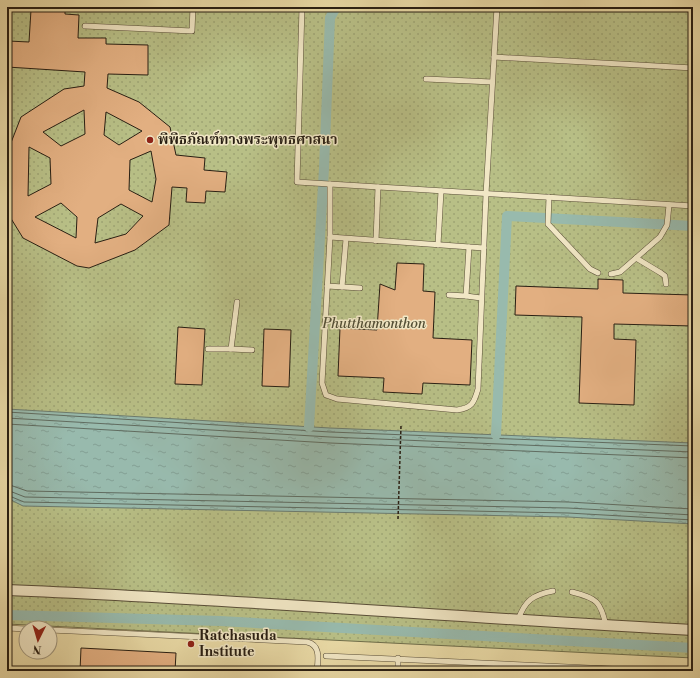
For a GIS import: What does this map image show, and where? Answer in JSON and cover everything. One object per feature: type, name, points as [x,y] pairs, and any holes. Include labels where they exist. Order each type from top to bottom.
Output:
[{"type":"street","points":[[7,590],[276,604],[518,621],[693,630]]},
{"type":"lane","points":[[85,26],[192,31],[193,7]]},
{"type":"lane","points":[[302,7],[297,182],[693,206]]},
{"type":"lane","points":[[330,184],[330,237],[322,383],[326,395],[337,399],[457,410],[466,409],[472,404],[478,389],[486,194],[497,7]]},
{"type":"lane","points":[[494,57],[693,68]]},
{"type":"lane","points":[[426,79],[492,82]]},
{"type":"lane","points":[[376,241],[378,187]]},
{"type":"lane","points":[[438,245],[441,191]]},
{"type":"lane","points":[[549,198],[547,220],[550,227],[590,269],[598,273]]},
{"type":"lane","points":[[611,274],[620,272],[660,237],[667,225],[669,205]]},
{"type":"lane","points":[[330,237],[484,248]]},
{"type":"lane","points":[[342,287],[346,239]]},
{"type":"lane","points":[[466,296],[469,247]]},
{"type":"lane","points":[[636,258],[662,272],[666,284]]},
{"type":"lane","points":[[327,286],[360,288]]},
{"type":"lane","points":[[449,295],[481,298]]},
{"type":"lane","points":[[231,349],[237,302]]},
{"type":"lane","points":[[208,349],[252,350]]},
{"type":"lane","points":[[518,621],[523,607],[532,598],[542,593],[553,591]]},
{"type":"lane","points":[[572,592],[584,595],[596,601],[602,607],[606,626]]},
{"type":"lane","points":[[7,628],[18,629]]},
{"type":"lane","points":[[58,630],[306,642],[314,646],[318,655],[317,671]]},
{"type":"lane","points":[[326,656],[398,658],[656,671]]},
{"type":"lane","points":[[398,658],[398,671]]},
{"type":"path","points":[[398,519],[401,426]]},
{"type":"green space","name":"Phutthamonthon","points":[[7,7],[693,7],[693,658],[58,627],[58,620],[18,620],[18,625],[7,624]]},
{"type":"water","points":[[7,409],[330,428],[693,443],[693,524],[568,517],[23,506],[7,498]]},
{"type":"building","name":"พิพิธภัณฑ์ทางพระพุทธศาสนา","points":[[49,7],[65,7],[65,14],[79,15],[78,38],[106,38],[106,44],[148,45],[148,75],[108,74],[107,88],[139,102],[170,127],[176,155],[205,158],[204,170],[227,172],[225,192],[206,191],[205,203],[186,202],[187,188],[172,187],[169,225],[135,250],[89,268],[77,266],[23,238],[7,212],[7,153],[21,117],[64,89],[84,86],[85,72],[7,67],[8,41],[29,42],[31,10],[50,11]],"holes":[[[84,110],[85,134],[61,146],[43,132]],[[106,112],[142,131],[119,145],[104,135]],[[29,147],[50,158],[51,184],[28,196]],[[151,151],[156,179],[152,202],[129,190],[130,160]],[[61,203],[77,217],[76,238],[35,217]],[[121,204],[143,216],[126,234],[95,243],[98,218]]]},
{"type":"building","points":[[397,263],[424,264],[423,291],[435,292],[433,338],[472,340],[470,385],[423,383],[422,394],[383,392],[384,378],[338,376],[340,328],[377,330],[380,284],[395,290]]},
{"type":"building","points":[[598,279],[623,280],[623,293],[693,295],[693,326],[614,324],[614,339],[636,340],[634,405],[579,403],[582,317],[515,315],[516,286],[598,289]]},
{"type":"building","points":[[178,327],[205,329],[202,385],[175,384]]},
{"type":"building","points":[[264,329],[291,330],[289,387],[262,386]]},
{"type":"building","points":[[81,648],[176,653],[175,671],[80,671]]},
{"type":"waterway","points":[[309,427],[324,168],[330,18],[336,7]]},
{"type":"waterway","points":[[496,435],[507,216],[693,226]]},
{"type":"waterway","points":[[7,615],[220,621],[693,648]]},
{"type":"place","name":"พิพิธภัณฑ์ทางพระพุทธศาสนา","points":[[150,140]]},
{"type":"place","name":"Ratchasuda Institute","points":[[191,644]]}]
